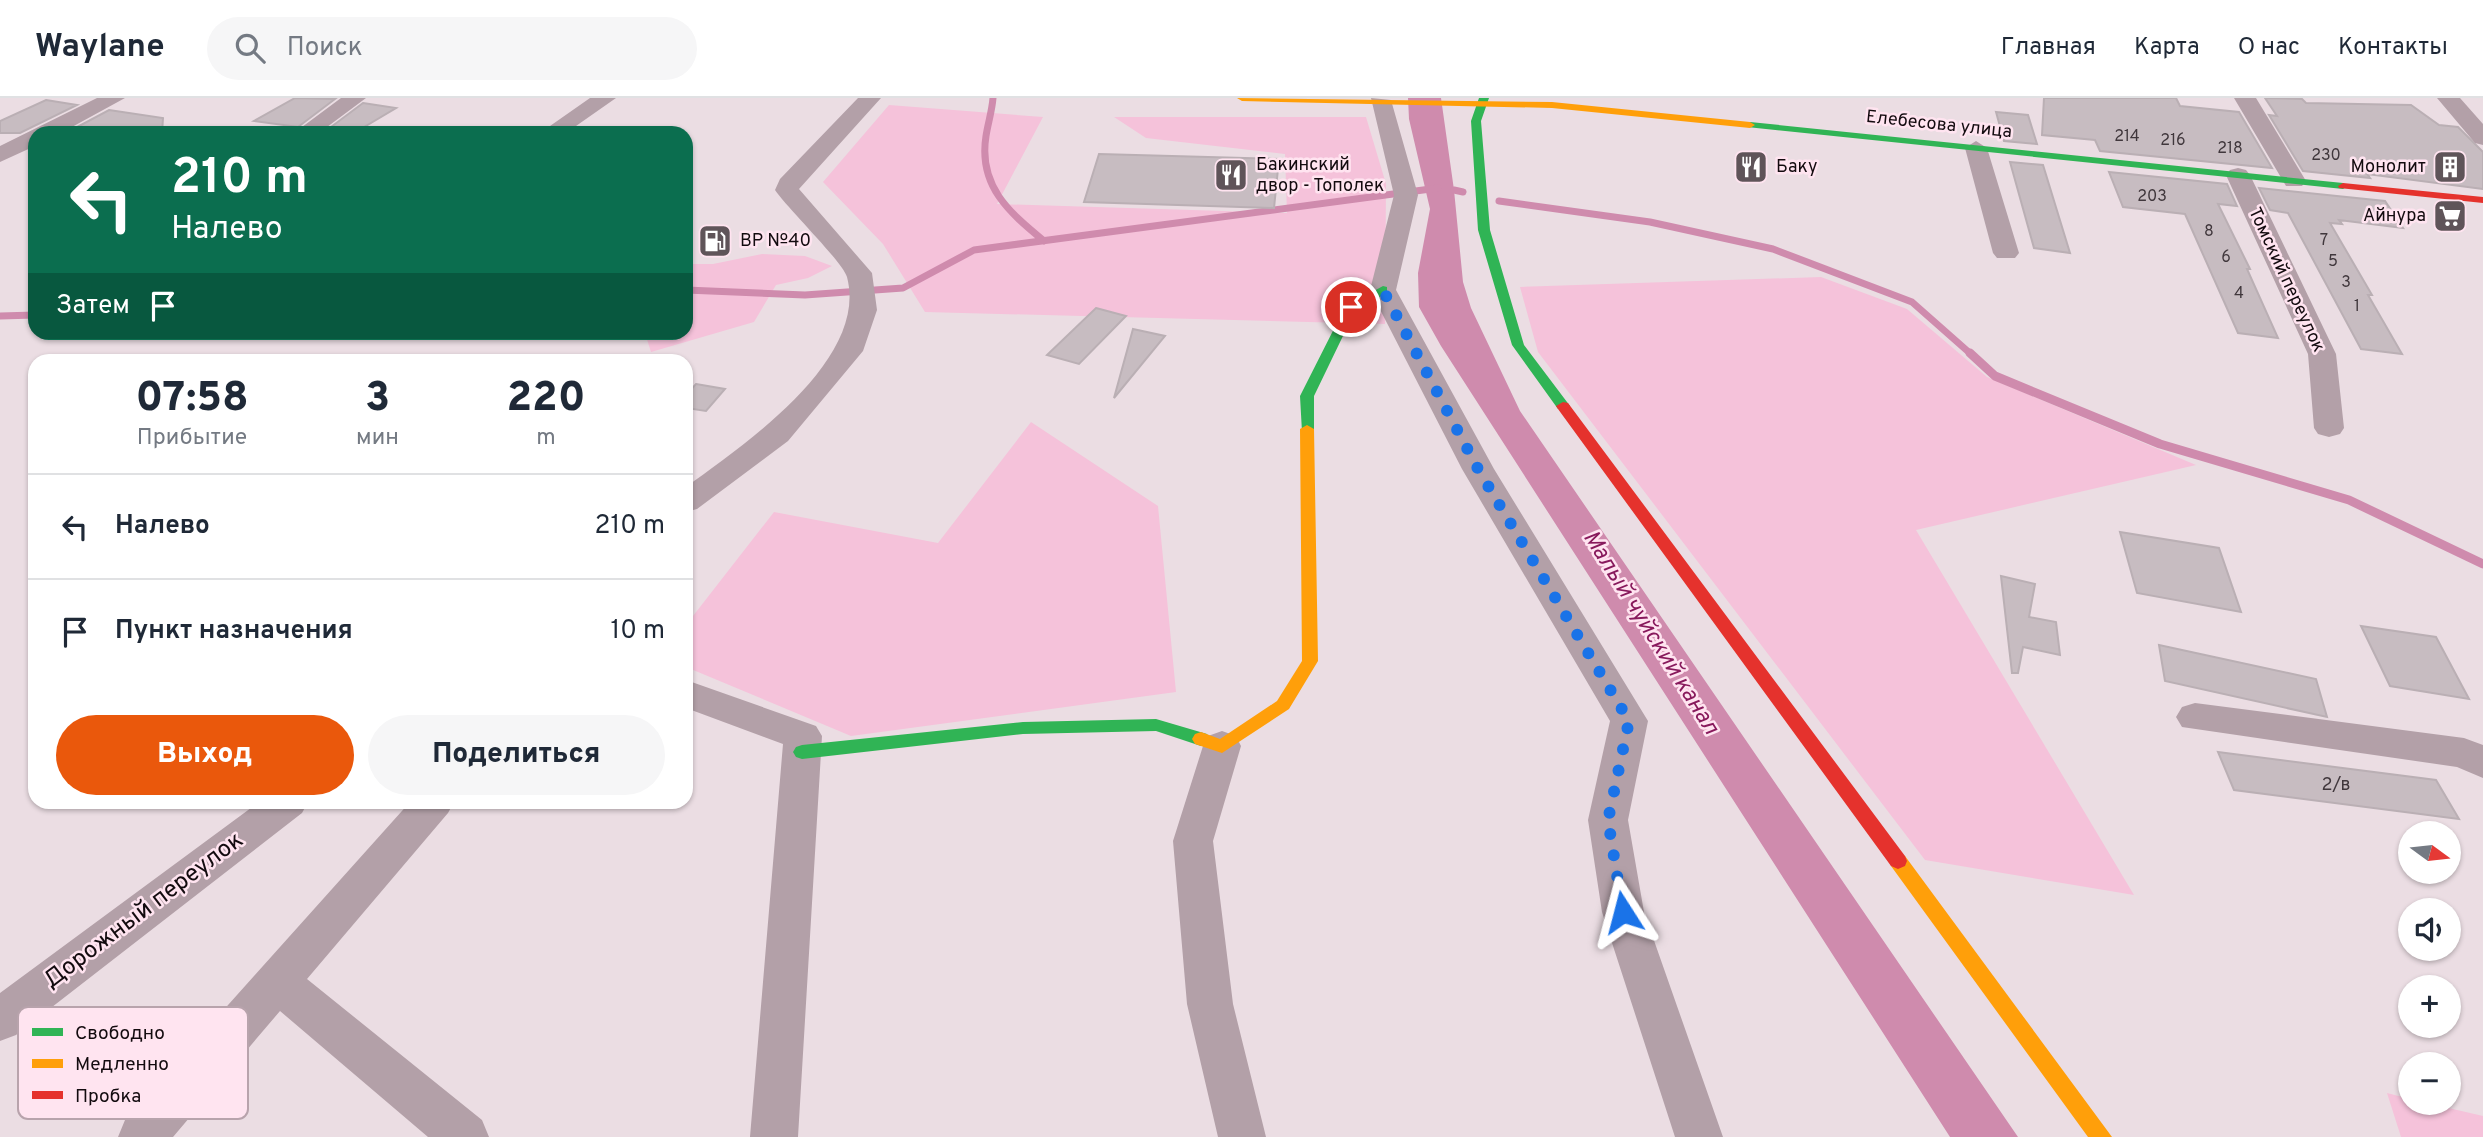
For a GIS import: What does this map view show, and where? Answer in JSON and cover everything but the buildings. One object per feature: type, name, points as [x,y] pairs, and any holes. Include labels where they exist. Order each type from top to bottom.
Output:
[{"type":"street","points":[[58,126],[114,98]]},
{"type":"street","points":[[315,126],[355,98]]},
{"type":"street","points":[[562,126],[605,98]]},
{"type":"street","points":[[693,519],[777,435],[849,351],[864,310],[859,273],[791,196],[788,184],[870,98]]},
{"type":"street","name":"Елебесова улица","points":[[1242,98],[1479,100],[1552,105],[2483,200]]},
{"type":"street","points":[[2245,98],[2294,181]]},
{"type":"street","points":[[2448,98],[2483,138]]},
{"type":"street","points":[[1385,100],[1406,195],[1383,290],[1478,469],[1629,721],[1608,820],[1623,912],[1699,1137]]},
{"type":"street","points":[[1479,100],[1476,121],[1483,230],[1518,345],[2101,1137]]},
{"type":"street","points":[[0,155],[28,141]]},
{"type":"street","points":[[1976,148],[2006,253]]},
{"type":"street","name":"Томский переулок","points":[[2238,175],[2322,354],[2329,428]]},
{"type":"street","points":[[1242,1137],[1210,1004],[1193,841],[1222,746],[1283,705],[1310,661],[1307,396],[1351,307],[1383,290]]},
{"type":"street","points":[[693,497],[777,435]]},
{"type":"street","points":[[693,697],[803,736],[774,1137]]},
{"type":"street","points":[[2195,718],[2464,753],[2483,763]]},
{"type":"street","points":[[802,752],[1023,728],[1156,725],[1222,746]]},
{"type":"street","name":"Дорожный переулок","points":[[0,1020],[279,809]]},
{"type":"street","points":[[248,1015],[428,809]]},
{"type":"street","points":[[277,981],[465,1137]]},
{"type":"street","points":[[142,1137],[158,1119]]},
{"type":"shaded area","points":[[889,105],[1043,117],[997,204],[1287,213],[1285,154],[1146,138],[1114,117],[1366,117],[1386,184],[1385,324],[925,312],[883,244],[823,182]]},
{"type":"shaded area","points":[[762,254],[805,256],[832,266],[808,278],[776,285],[754,322],[693,340],[693,264],[713,264]]},
{"type":"shaded area","points":[[1821,277],[1907,309],[1987,377],[2196,465],[1916,530],[2134,895],[1925,860],[1538,352],[1520,287]]},
{"type":"shaded area","points":[[647,340],[692,340],[651,352]]},
{"type":"shaded area","points":[[1031,422],[1158,506],[1176,692],[851,736],[693,670],[693,616],[774,512],[938,543]]},
{"type":"shaded area","points":[[2387,1093],[2398,1096],[2398,1115],[2461,1115],[2461,1111],[2483,1116],[2483,1137],[2401,1137]]},
{"type":"water","name":"Малый чуйский канал","points":[[1408,98],[1441,98],[1463,282],[1471,308],[1520,411],[2018,1137],[1950,1137],[1441,346],[1419,307],[1418,273],[1430,209],[1409,119]]},
{"type":"waterway","points":[[993,98],[985,154],[992,184],[1008,208],[1044,241]]},
{"type":"waterway","points":[[1044,241],[1438,188]]},
{"type":"waterway","points":[[1454,190],[1463,192]]},
{"type":"waterway","points":[[1499,201],[1650,222],[1773,249],[1912,302],[1972,355]]},
{"type":"waterway","points":[[693,290],[805,295],[903,288],[974,250],[1044,241]]},
{"type":"waterway","points":[[0,316],[28,315]]},
{"type":"waterway","points":[[1970,353],[1995,376],[2160,444],[2349,500],[2483,564]]},
{"type":"traffic: fast","points":[[1484,98],[1476,121],[1484,230],[1518,345],[1563,406]]},
{"type":"traffic: fast","points":[[1750,125],[2343,186]]},
{"type":"traffic: fast","points":[[1307,429],[1307,396],[1351,307],[1383,290]]},
{"type":"traffic: fast","points":[[802,752],[1023,728],[1156,725],[1201,739]]},
{"type":"traffic: slow","points":[[1242,98],[1552,105],[1750,125]]},
{"type":"traffic: slow","points":[[1201,739],[1222,746],[1283,705],[1310,661],[1307,429]]},
{"type":"traffic: slow","points":[[1898,861],[2101,1137]]},
{"type":"traffic: jam","points":[[2343,186],[2483,200]]},
{"type":"traffic: jam","points":[[1563,406],[1898,861]]},
{"type":"place","name":"Баку","points":[[1751,167]]},
{"type":"place","name":"Монолит","points":[[2450,167]]},
{"type":"place","name":"Бакинский двор - Тополек","points":[[1231,175]]},
{"type":"place","name":"Айнура","points":[[2450,216]]},
{"type":"place","name":"BP №40","points":[[715,241]]},
{"type":"route","points":[[1351,307],[1383,290],[1478,469],[1629,721],[1608,820],[1623,912]]}]
